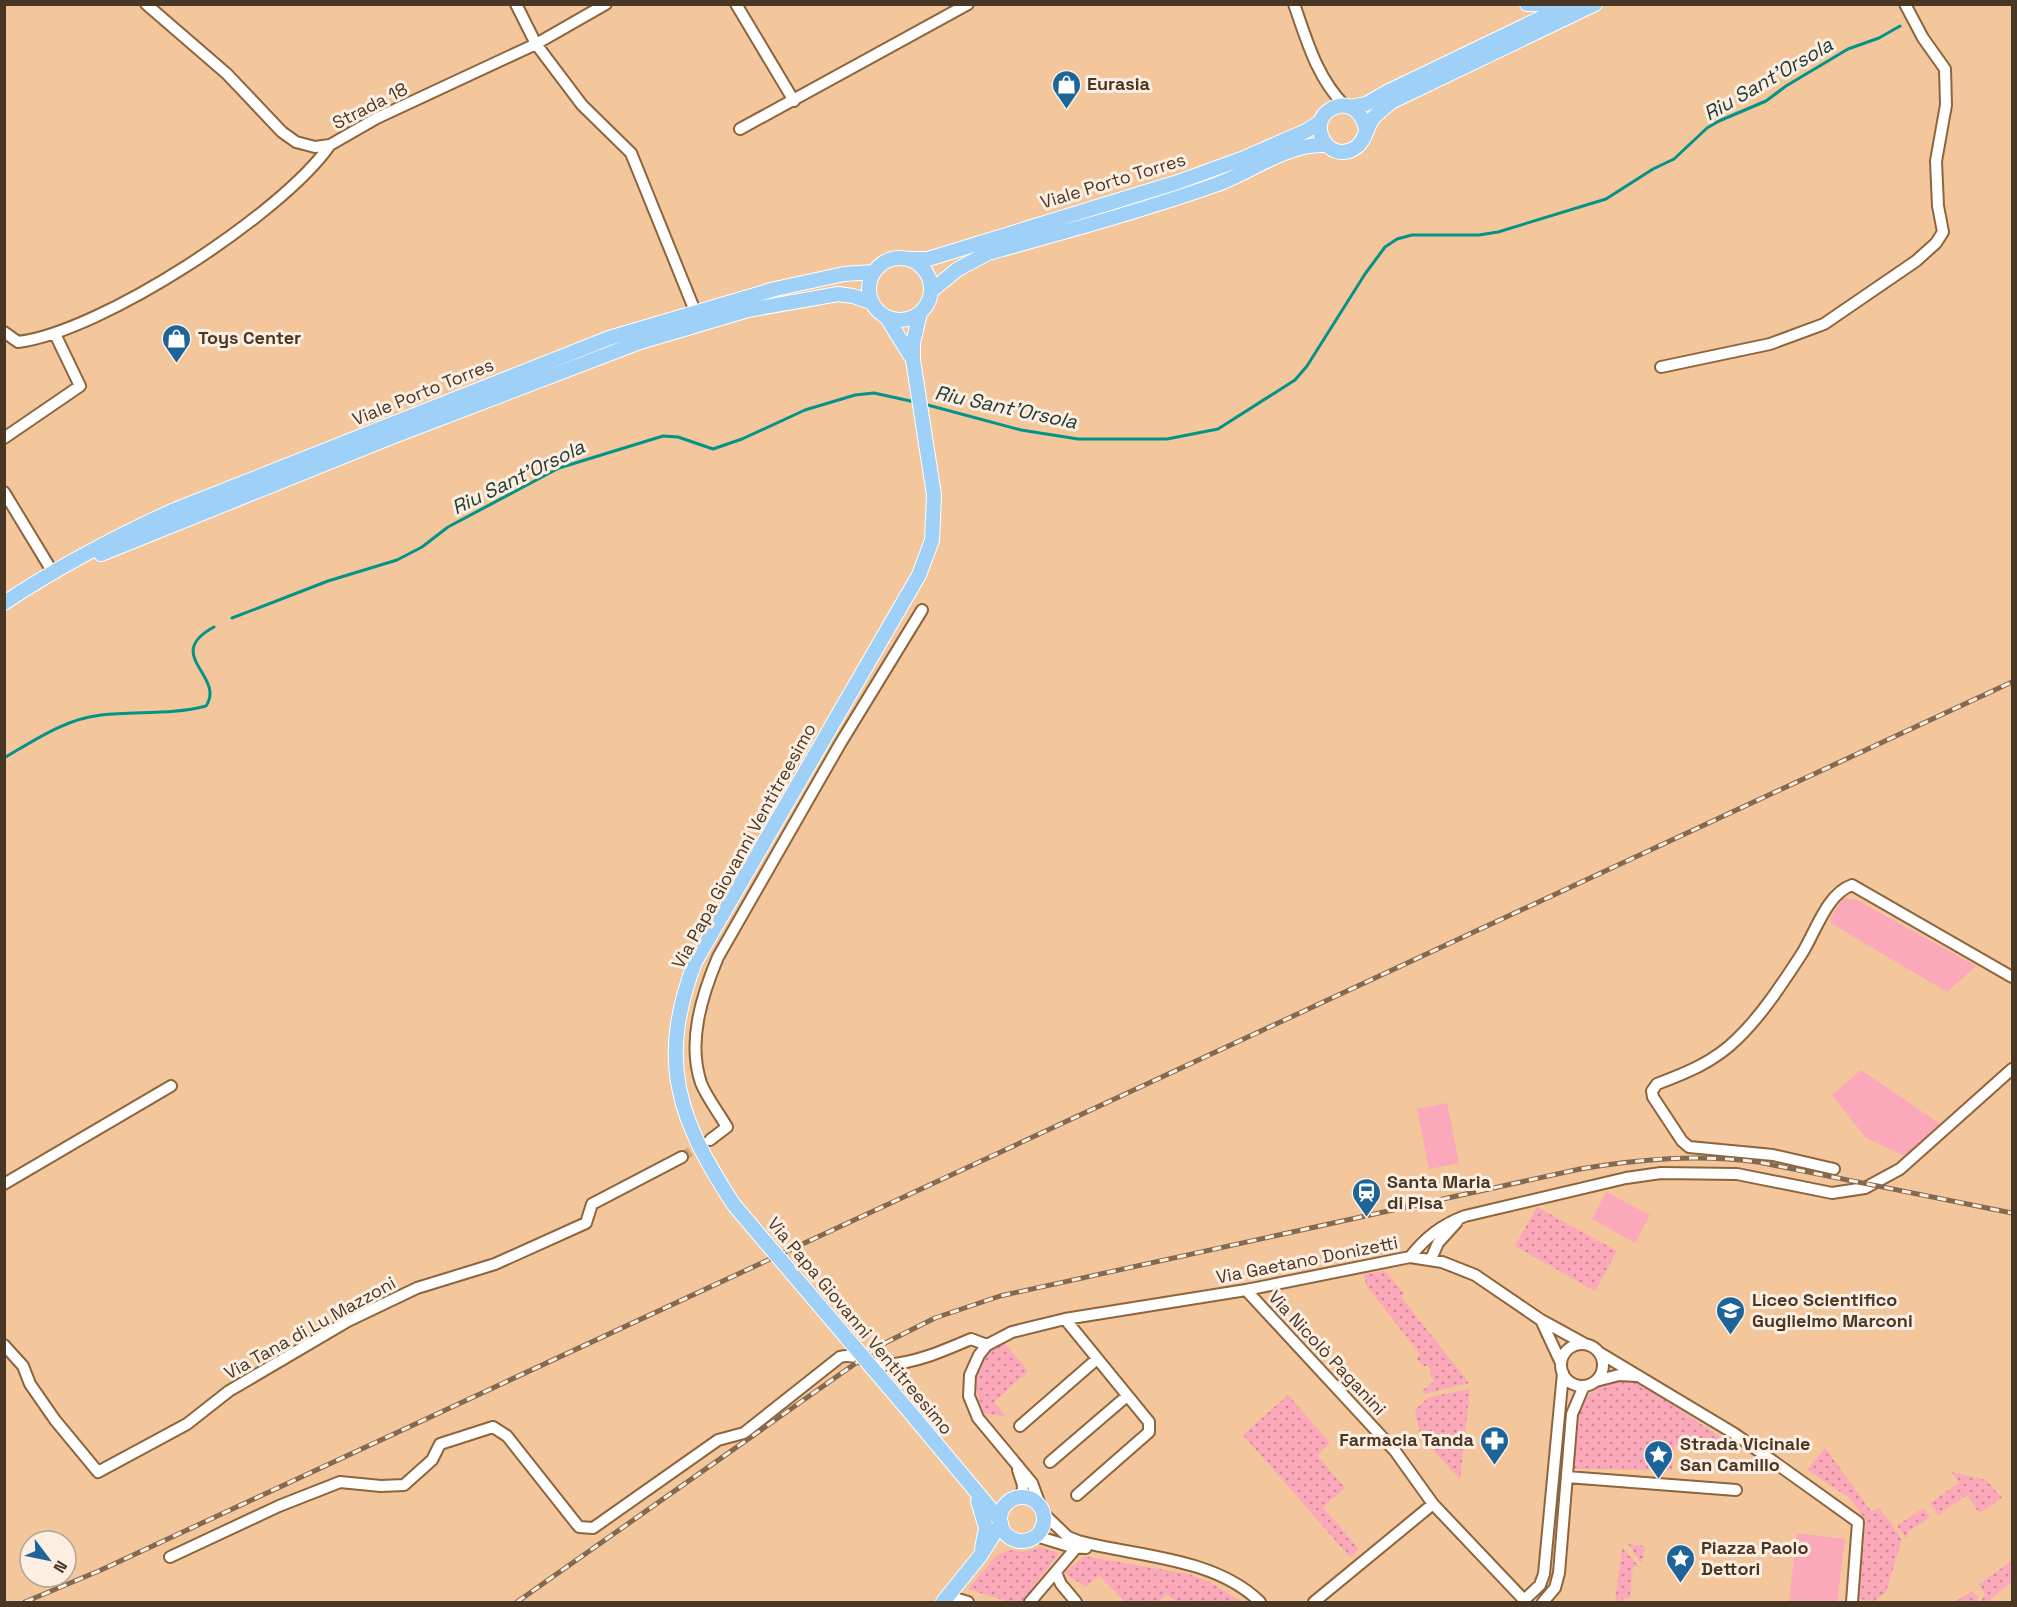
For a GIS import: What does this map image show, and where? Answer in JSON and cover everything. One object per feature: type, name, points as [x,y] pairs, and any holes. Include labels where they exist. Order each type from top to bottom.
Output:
[{"type":"main road","points":[[1527,4],[1546,4]]},
{"type":"main road","points":[[1570,4],[1366,104],[1329,110],[1320,122],[1319,130],[1325,145],[1341,152],[1358,147],[1373,118],[1391,102],[1595,4]]},
{"type":"main road","points":[[1348,106],[1359,112],[1366,131]]},
{"type":"main road","name":"Viale Porto Torres","points":[[911,260],[928,259],[1178,182],[1255,153],[1306,131],[1320,122]]},
{"type":"main road","name":"Viale Porto Torres","points":[[931,291],[958,269],[988,254],[1217,184],[1312,144],[1325,145]]},
{"type":"main road","points":[[890,259],[911,260],[922,267],[929,278],[931,291],[928,303],[920,313],[898,320],[887,318],[871,302],[868,292],[873,272],[890,259]]},
{"type":"main road","name":"Viale Porto Torres","points":[[5,603],[52,571],[114,538],[176,510],[609,338],[694,311],[813,280],[873,272]]},
{"type":"main road","name":"Viale Porto Torres","points":[[5,603],[105,552],[215,506],[640,342],[748,310],[826,296],[853,296],[871,302]]},
{"type":"main road","name":"Via Papa Giovanni Ventitreesimo","points":[[920,313],[912,343],[934,495],[932,540],[919,575],[695,962],[683,996],[675,1071],[685,1114],[703,1156],[735,1205],[1000,1521]]},
{"type":"main road","name":"Via Papa Giovanni Ventitreesimo","points":[[887,318],[904,342],[913,360]]},
{"type":"main road","points":[[974,1490],[998,1499],[1017,1498],[1042,1510],[1043,1526],[1036,1536],[1024,1541],[1012,1538],[980,1556]]},
{"type":"main road","points":[[974,1490],[984,1514],[986,1528],[980,1556]]},
{"type":"main road","points":[[945,1599],[980,1556],[1000,1521],[1001,1512],[1017,1498]]},
{"type":"main road","points":[[1000,1521],[1012,1538]]},
{"type":"street","name":"Strada 18","points":[[146,4],[227,74],[282,132],[296,142],[315,147],[330,145],[377,118],[536,44],[606,4]]},
{"type":"street","points":[[516,4],[536,44],[582,105],[631,153],[694,311]]},
{"type":"street","points":[[735,4],[794,101]]},
{"type":"street","points":[[740,129],[968,4]]},
{"type":"street","points":[[1294,4],[1310,51],[1325,83],[1329,110]]},
{"type":"street","points":[[1661,367],[1770,344],[1824,324],[1916,261],[1936,243],[1943,232],[1938,206],[1936,160],[1946,105],[1945,69],[1923,38],[1905,4]]},
{"type":"street","points":[[1325,83],[1348,106]]},
{"type":"street","points":[[4,333],[18,342],[55,334],[109,312],[230,236],[279,198],[319,161],[330,145]]},
{"type":"street","points":[[4,438],[80,387],[55,334]]},
{"type":"street","points":[[4,492],[52,571]]},
{"type":"street","points":[[710,1140],[727,1127],[702,1083],[697,1059],[697,1028],[703,992],[718,957],[840,744],[922,610]]},
{"type":"street","points":[[829,731],[840,744]]},
{"type":"street","points":[[1834,1168],[1773,1155],[1689,1147],[1682,1141],[1653,1097],[1653,1089],[1657,1084],[1711,1060],[1736,1041],[1780,985],[1832,901],[1843,888],[1852,885],[2013,977]]},
{"type":"street","points":[[1410,1257],[1421,1243],[1442,1226],[1464,1216],[1626,1178],[1661,1173],[1737,1174],[1832,1193],[1853,1191],[1883,1180],[1900,1169],[2013,1069]]},
{"type":"street","points":[[4,1184],[171,1086]]},
{"type":"street","name":"Via Tana di Lu Mazzoni","points":[[4,1345],[23,1366],[30,1384],[55,1420],[98,1473],[187,1424],[229,1391],[348,1321],[417,1288],[495,1264],[586,1222],[592,1204],[682,1157]]},
{"type":"street","points":[[1431,1259],[1438,1243],[1464,1216]]},
{"type":"street","name":"Via Gaetano Donizetti","points":[[987,1345],[1012,1332],[1065,1319],[1246,1290],[1410,1257],[1431,1259],[1475,1275],[1541,1320],[1593,1346],[1600,1353],[1735,1434],[1858,1522],[1852,1602]]},
{"type":"street","name":"Via Nicolò Paganini","points":[[1246,1290],[1395,1451],[1433,1504],[1524,1602]]},
{"type":"street","points":[[1065,1319],[1149,1422],[1149,1432],[1077,1495]]},
{"type":"street","points":[[1541,1320],[1571,1383],[1584,1386],[1619,1375],[1639,1377]]},
{"type":"street","points":[[170,1557],[279,1506],[340,1482],[381,1486],[404,1485],[432,1460],[440,1444],[494,1427],[507,1436],[567,1515],[579,1527],[593,1528],[718,1440],[744,1433],[840,1358],[849,1355],[885,1365],[933,1356],[971,1340],[987,1345],[979,1355],[970,1375],[969,1396],[972,1408],[1034,1487],[1042,1510],[1068,1537],[1110,1550],[1217,1573],[1239,1585],[1260,1602]]},
{"type":"street","points":[[1524,1602],[1540,1585],[1544,1574],[1562,1368],[1571,1347],[1583,1343]]},
{"type":"street","points":[[1596,1381],[1602,1373],[1603,1363],[1600,1353]]},
{"type":"street","points":[[1020,1426],[1097,1359]]},
{"type":"street","points":[[1543,1602],[1555,1588],[1560,1573],[1572,1414],[1584,1386]]},
{"type":"street","points":[[1050,1462],[1127,1396]]},
{"type":"street","points":[[1016,1464],[1023,1485],[1017,1498]]},
{"type":"street","points":[[1567,1477],[1736,1490]]},
{"type":"street","points":[[1314,1602],[1433,1504]]},
{"type":"street","points":[[1036,1536],[1076,1548],[1110,1550]]},
{"type":"street","points":[[1030,1602],[1076,1548]]},
{"type":"street","points":[[1056,1573],[1061,1584],[1076,1602]]},
{"type":"street","points":[[945,1599],[968,1602]]},
{"type":"shaded area","points":[[1843,898],[1857,900],[1976,966],[1947,992],[1832,924],[1830,919]]},
{"type":"shaded area","points":[[1861,1070],[1940,1124],[1907,1157],[1866,1138],[1832,1095]]},
{"type":"shaded area","points":[[1447,1103],[1459,1163],[1429,1169],[1417,1109]]},
{"type":"shaded area","points":[[1606,1192],[1650,1215],[1635,1243],[1592,1219]]},
{"type":"shaded area","points":[[1537,1207],[1617,1251],[1595,1291],[1515,1246]]},
{"type":"shaded area","points":[[1385,1271],[1404,1294],[1401,1297],[1469,1383],[1425,1394],[1422,1391],[1434,1381],[1429,1374],[1432,1371],[1427,1365],[1424,1367],[1416,1358],[1420,1354],[1366,1285],[1364,1274]]},
{"type":"shaded area","points":[[1003,1341],[1028,1371],[994,1402],[1006,1417],[984,1413],[976,1382],[980,1364],[985,1356]]},
{"type":"shaded area","points":[[1618,1379],[1634,1379],[1743,1452],[1674,1446],[1672,1470],[1574,1469],[1577,1425],[1584,1402],[1602,1385]]},
{"type":"shaded area","points":[[1470,1389],[1460,1479],[1420,1436],[1415,1410],[1429,1397]]},
{"type":"shaded area","points":[[1288,1395],[1330,1443],[1317,1455],[1345,1488],[1323,1507],[1359,1549],[1350,1557],[1243,1435]]},
{"type":"shaded area","points":[[1825,1448],[1871,1511],[1879,1508],[1902,1539],[1886,1592],[1874,1601],[1859,1599],[1866,1520],[1850,1498],[1807,1470]]},
{"type":"shaded area","points":[[1952,1472],[1986,1480],[2002,1498],[1979,1513],[1967,1495],[1938,1515],[1930,1503],[1959,1483]]},
{"type":"shaded area","points":[[1923,1508],[1930,1517],[1907,1533],[1909,1536],[1906,1538],[1897,1526]]},
{"type":"shaded area","points":[[1797,1533],[1845,1539],[1837,1602],[1789,1602]]},
{"type":"shaded area","points":[[1628,1544],[1645,1546],[1642,1564]]},
{"type":"shaded area","points":[[1041,1547],[1059,1553],[1022,1602],[1010,1602],[968,1589],[997,1555],[1011,1550],[1023,1552]]},
{"type":"shaded area","points":[[1622,1547],[1639,1567],[1633,1566],[1630,1599],[1623,1598],[1622,1602],[1615,1602]]},
{"type":"shaded area","points":[[1084,1556],[1188,1574],[1210,1582],[1242,1602],[1176,1602],[1167,1594],[1158,1602],[1125,1602],[1099,1575],[1086,1587],[1064,1573]]},
{"type":"shaded area","points":[[2012,1561],[2012,1581],[1988,1602],[1981,1602],[1985,1594],[1979,1584]]},
{"type":"shaded area","points":[[1971,1592],[1979,1596],[1976,1602],[1955,1602]]},
{"type":"waterway","name":"Riu Sant'Orsola","points":[[924,404],[1021,430],[1078,439],[1167,439],[1218,429],[1295,380],[1307,366],[1365,274],[1385,247],[1397,239],[1412,235],[1479,235],[1498,232],[1606,199],[1653,169],[1674,159],[1707,128],[1766,101],[1786,86],[1848,49],[1879,38],[1900,26]]},
{"type":"waterway","name":"Riu Sant'Orsola","points":[[232,618],[328,581],[397,560],[422,547],[448,527],[559,468],[663,436],[678,437],[713,449],[742,439],[805,410],[855,395],[874,393],[915,402]]},
{"type":"waterway","name":"Riu Sant'Orsola","points":[[4,758],[51,731],[88,717],[180,711],[206,706],[210,695],[208,685],[194,656],[194,647],[200,637],[214,627]]},
{"type":"tunnel","points":[[682,1157],[704,1143]]},
{"type":"railway","points":[[25,1602],[101,1570],[2012,682]]},
{"type":"railway","points":[[517,1602],[883,1344],[935,1318],[1000,1296],[1580,1169],[1647,1160],[1713,1158],[1758,1162],[2012,1213]]},
{"type":"place","name":"Eurasia","points":[[1066,110]]},
{"type":"place","name":"Toys Center","points":[[177,364]]},
{"type":"place","name":"Santa Maria di Pisa","points":[[1366,1218]]},
{"type":"place","name":"Liceo Scientifico Guglielmo Marconi","points":[[1731,1336]]},
{"type":"place","name":"Farmacia Tanda","points":[[1495,1466]]},
{"type":"place","name":"Strada Vicinale San Camillo","points":[[1659,1480]]},
{"type":"place","name":"Piazza Paolo Dettori","points":[[1680,1584]]}]
